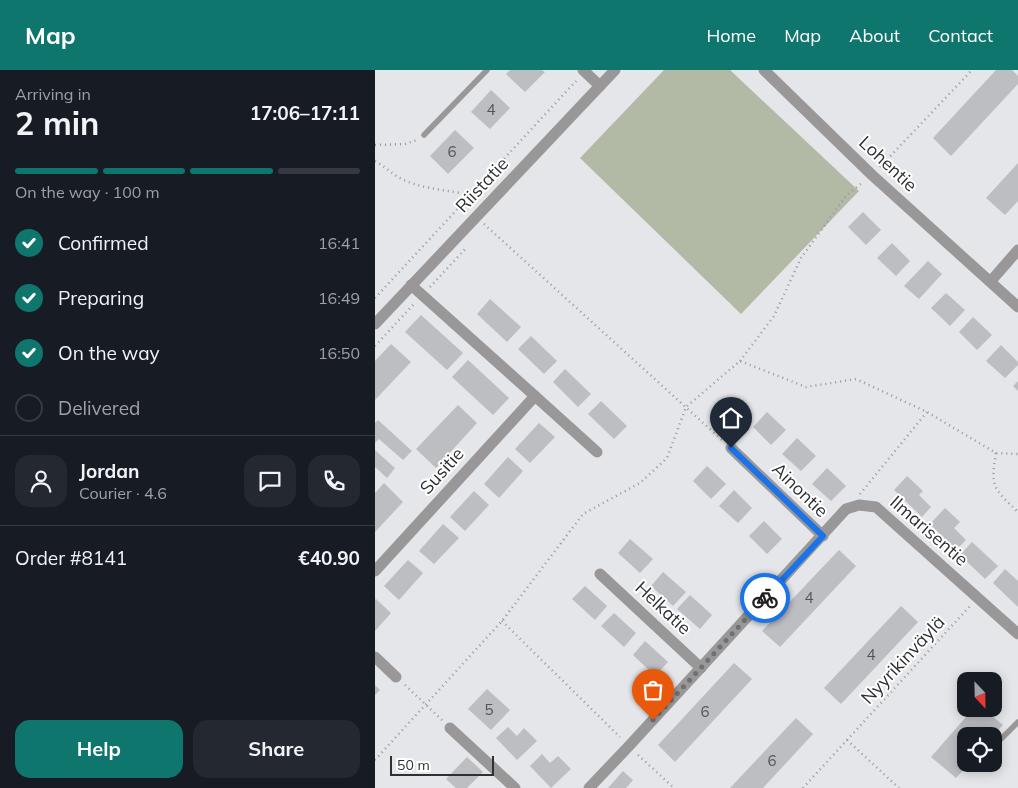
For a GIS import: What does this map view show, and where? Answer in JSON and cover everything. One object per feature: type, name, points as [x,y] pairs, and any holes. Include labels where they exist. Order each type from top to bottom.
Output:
[{"type":"street","name":"Riistatie","points":[[375,324],[615,70]]},
{"type":"street","name":"Lohentie","points":[[764,70],[872,175],[1018,307]]},
{"type":"street","points":[[584,71],[600,86]]},
{"type":"street","points":[[991,281],[1018,250]]},
{"type":"street","points":[[411,285],[597,452]]},
{"type":"street","name":"Susitie","points":[[375,571],[535,396]]},
{"type":"street","name":"Ainontie","points":[[731,448],[823,536]]},
{"type":"street","points":[[589,788],[823,536],[845,509],[859,505]]},
{"type":"street","name":"Ilmarisentie","points":[[859,505],[876,507],[1018,634]]},
{"type":"street","name":"Helkatie","points":[[600,574],[701,668]]},
{"type":"street","points":[[375,657],[396,677]]},
{"type":"street","points":[[451,728],[515,788]]},
{"type":"street","points":[[497,788],[505,779]]},
{"type":"lane","points":[[424,135],[487,70]]},
{"type":"lane","points":[[1002,738],[1018,722]]},
{"type":"path","points":[[375,760],[502,621],[583,514],[640,483],[667,458],[686,407],[740,361],[773,316],[801,258],[846,196],[872,175],[972,70]]},
{"type":"path","points":[[375,298],[584,71]]},
{"type":"path","points":[[375,145],[405,144],[417,140],[424,135]]},
{"type":"path","points":[[375,161],[397,176],[412,182],[471,195]]},
{"type":"path","points":[[476,217],[731,448]]},
{"type":"path","points":[[740,361],[807,387],[856,379],[927,412],[996,453],[1018,454]]},
{"type":"path","points":[[859,505],[860,492],[927,412]]},
{"type":"path","points":[[996,453],[992,476],[999,494],[1018,512]]},
{"type":"path","name":"Nyyrikinväylä","points":[[803,788],[978,598]]},
{"type":"path","points":[[502,621],[674,788]]},
{"type":"path","points":[[396,677],[451,728]]},
{"type":"path","points":[[847,740],[899,788]]},
{"type":"green space","points":[[664,70],[730,70],[859,191],[741,314],[580,158]]},
{"type":"building","points":[[510,70],[542,70],[545,72],[525,92],[506,74]]},
{"type":"building","points":[[996,70],[1012,70],[1018,76],[1018,84],[951,156],[933,138]]},
{"type":"building","points":[[491,90],[510,108],[490,129],[471,112]]},
{"type":"building","points":[[455,130],[474,148],[448,174],[430,156]]},
{"type":"building","points":[[1018,163],[1018,201],[1005,215],[986,198]]},
{"type":"building","points":[[863,212],[881,230],[866,245],[848,227]]},
{"type":"building","points":[[892,243],[910,261],[896,276],[877,258]]},
{"type":"building","points":[[928,261],[942,274],[919,299],[904,286]]},
{"type":"building","points":[[946,293],[965,310],[950,326],[931,308]]},
{"type":"building","points":[[490,299],[521,327],[507,342],[477,314]]},
{"type":"building","points":[[421,315],[463,353],[447,370],[405,332]]},
{"type":"building","points":[[973,317],[992,335],[977,350],[959,332]]},
{"type":"building","points":[[531,336],[557,361],[544,374],[518,349]]},
{"type":"building","points":[[391,344],[411,362],[375,400],[375,361]]},
{"type":"building","points":[[1001,345],[1018,362],[1018,365],[1005,378],[986,361]]},
{"type":"building","points":[[468,360],[509,398],[493,415],[452,377]]},
{"type":"building","points":[[565,369],[591,394],[578,407],[553,382]]},
{"type":"building","points":[[1018,381],[1018,391],[1013,386]]},
{"type":"building","points":[[601,401],[627,426],[614,439],[588,414]]},
{"type":"building","points":[[458,405],[477,423],[436,468],[416,449]]},
{"type":"building","points":[[767,412],[786,430],[771,445],[753,427]]},
{"type":"building","points":[[378,420],[412,451],[403,460],[379,439],[375,443],[375,423]]},
{"type":"building","points":[[539,423],[555,437],[530,463],[515,449]]},
{"type":"building","points":[[797,438],[816,456],[801,471],[782,454]]},
{"type":"building","points":[[375,450],[395,468],[387,478],[375,467]]},
{"type":"building","points":[[508,457],[523,471],[499,498],[484,484]]},
{"type":"building","points":[[707,466],[726,484],[711,499],[693,481]]},
{"type":"building","points":[[827,468],[846,486],[831,501],[812,484]]},
{"type":"building","points":[[907,476],[923,491],[919,495],[931,507],[922,517],[894,490]]},
{"type":"building","points":[[384,483],[403,502],[375,532],[375,493]]},
{"type":"building","points":[[734,490],[752,508],[738,523],[719,506]]},
{"type":"building","points":[[474,491],[489,505],[465,531],[450,517]]},
{"type":"building","points":[[945,508],[960,522],[954,528],[966,540],[956,550],[930,524]]},
{"type":"building","points":[[764,521],[782,539],[767,554],[749,536]]},
{"type":"building","points":[[443,524],[459,538],[434,564],[419,551]]},
{"type":"building","points":[[630,539],[653,559],[640,573],[618,553]]},
{"type":"building","points":[[972,542],[998,566],[985,579],[960,555]]},
{"type":"building","points":[[839,550],[856,566],[780,647],[762,631]]},
{"type":"building","points":[[408,560],[423,573],[399,600],[384,586]]},
{"type":"building","points":[[1005,569],[1018,581],[1018,607],[993,583]]},
{"type":"building","points":[[663,572],[686,592],[673,606],[651,586]]},
{"type":"building","points":[[585,586],[607,606],[595,620],[572,599]]},
{"type":"building","points":[[690,595],[712,615],[700,629],[677,609]]},
{"type":"building","points":[[375,600],[391,613],[375,631]]},
{"type":"building","points":[[901,606],[918,622],[841,704],[824,688]]},
{"type":"building","points":[[614,613],[636,633],[624,647],[601,626]]},
{"type":"building","points":[[645,641],[668,662],[655,676],[633,655]]},
{"type":"building","points":[[734,663],[752,679],[675,762],[658,745]]},
{"type":"building","points":[[375,685],[380,690],[375,695]]},
{"type":"building","points":[[487,689],[510,710],[491,730],[468,709]]},
{"type":"building","points":[[796,718],[813,734],[763,788],[730,788]]},
{"type":"building","points":[[965,718],[995,718],[1003,725],[1001,727],[957,727]]},
{"type":"building","points":[[508,727],[517,736],[524,728],[537,741],[517,760],[496,738]]},
{"type":"building","points":[[957,727],[957,772],[962,772],[956,778],[931,757]]},
{"type":"building","points":[[542,754],[550,763],[558,756],[571,769],[551,788],[530,766]]},
{"type":"building","points":[[467,757],[483,772],[467,788],[456,788],[446,779]]},
{"type":"building","points":[[623,771],[633,780],[626,788],[608,788]]},
{"type":"way so far","points":[[653,720],[765,598]]},
{"type":"route","points":[[731,448],[823,536],[765,598]]}]
